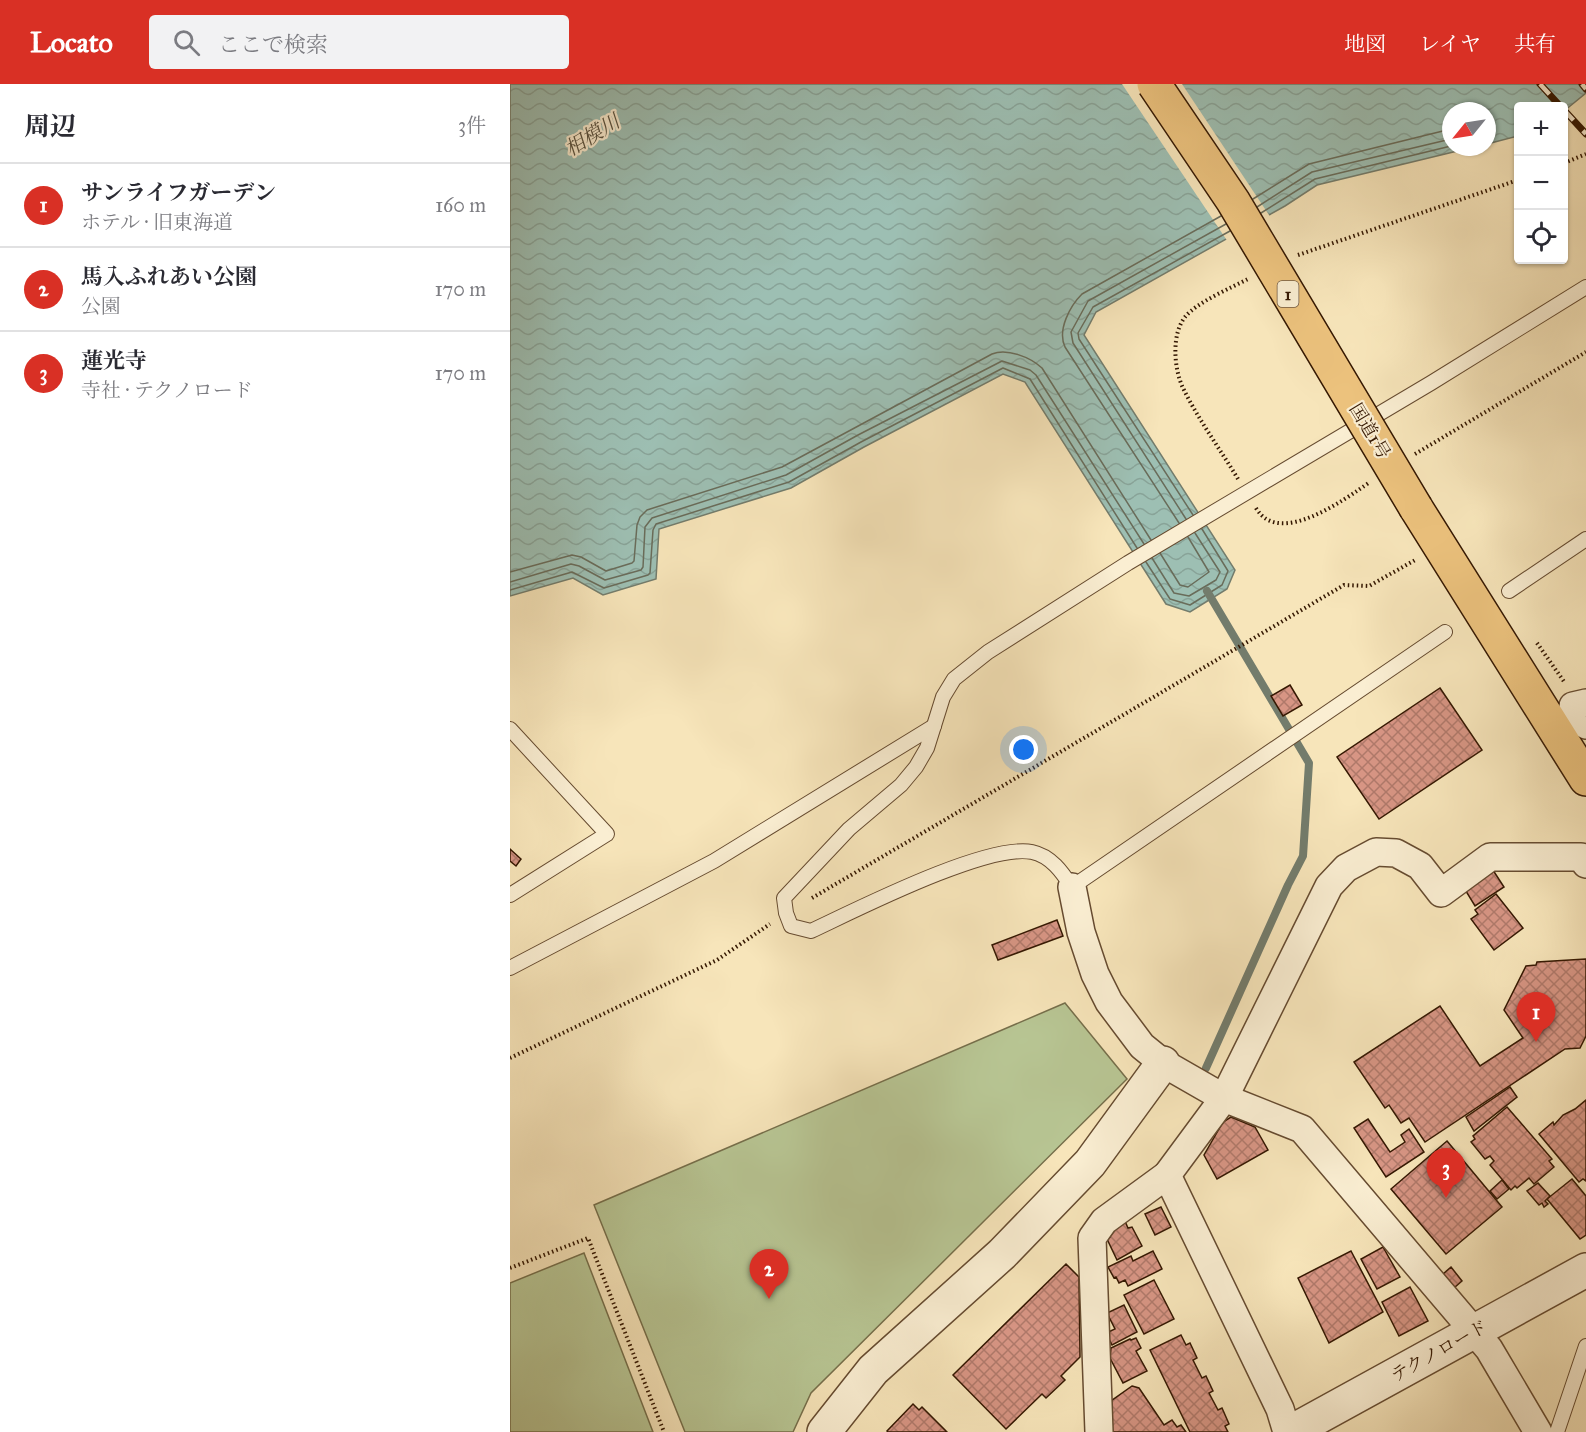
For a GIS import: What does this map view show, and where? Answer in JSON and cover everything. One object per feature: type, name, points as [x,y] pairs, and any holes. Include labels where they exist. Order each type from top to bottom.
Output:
[{"type":"highway","name":"国道1号","points":[[1154,84],[1233,201],[1416,508],[1586,779]]},
{"type":"street","points":[[1586,703],[1573,706],[1586,725]]},
{"type":"street","points":[[1099,1432],[1092,1238],[1104,1221],[1167,1175],[1224,1098],[1329,886],[1346,868],[1376,852],[1396,854],[1419,866],[1441,893],[1490,857],[1583,860]]},
{"type":"street","points":[[1072,887],[1081,932],[1095,974],[1109,1002],[1142,1046],[1162,1063],[1224,1098],[1302,1129],[1489,1349],[1538,1432]]},
{"type":"street","points":[[824,1432],[873,1370],[1002,1254],[1090,1162],[1162,1063]]},
{"type":"street","points":[[1167,1175],[1289,1432]]},
{"type":"street","name":"テクノロード","points":[[1289,1432],[1586,1270]]},
{"type":"lane","points":[[1445,632],[1072,887],[1059,867],[1040,854],[1014,851],[984,858],[944,873],[811,931],[791,926],[784,898],[849,829],[901,785],[916,767],[927,748],[942,697],[954,679],[987,652],[1128,563],[1586,287]]},
{"type":"lane","points":[[1509,591],[1586,539]]},
{"type":"lane","points":[[511,965],[714,861],[934,726]]},
{"type":"lane","points":[[510,729],[607,834],[510,895]]},
{"type":"lane","points":[[1557,1432],[1586,1346]]},
{"type":"path","points":[[1568,161],[1586,154]]},
{"type":"path","points":[[510,1058],[717,960],[786,913],[1253,636],[1344,585],[1369,586],[1418,559]]},
{"type":"path","points":[[510,1268],[588,1238],[664,1432]]},
{"type":"green space","points":[[1065,1003],[1127,1079],[811,1393],[793,1432],[685,1432],[594,1205]]},
{"type":"green space","points":[[584,1253],[653,1432],[510,1432],[510,1283]]},
{"type":"water","name":"相模川","points":[[510,84],[1586,84],[1586,93],[1568,108],[1568,102],[1514,102],[1514,137],[1496,142],[1496,102],[1442,102],[1442,155],[1317,185],[1285,206],[1096,312],[1084,335],[1235,570],[1227,589],[1190,612],[1166,604],[1025,382],[1003,374],[791,488],[659,529],[656,579],[603,595],[573,578],[510,596]]},
{"type":"pier","points":[[1122,84],[1182,84],[1271,218],[1228,242]]},
{"type":"building","points":[[1290,685],[1302,705],[1283,716],[1271,696]]},
{"type":"building","points":[[1440,688],[1482,750],[1379,819],[1337,757]]},
{"type":"building","points":[[510,849],[521,859],[516,866],[510,861]]},
{"type":"building","points":[[1489,864],[1504,887],[1475,906],[1461,883]]},
{"type":"building","points":[[1496,894],[1523,928],[1494,950],[1471,919],[1478,914],[1475,910]]},
{"type":"building","points":[[1057,920],[1063,936],[998,960],[992,945]]},
{"type":"building","points":[[1586,959],[1586,1036],[1580,1048],[1565,1049],[1425,1142],[1409,1118],[1401,1123],[1389,1105],[1385,1108],[1354,1062],[1440,1006],[1480,1066],[1523,1038],[1504,1010],[1526,966],[1536,965],[1537,962]]},
{"type":"building","points":[[1510,1087],[1517,1097],[1474,1131],[1466,1117]]},
{"type":"building","points":[[1586,1100],[1586,1181],[1583,1179],[1579,1182],[1539,1134]]},
{"type":"building","points":[[1507,1107],[1552,1159],[1549,1161],[1554,1167],[1534,1184],[1529,1178],[1511,1190],[1490,1165],[1494,1161],[1490,1156],[1485,1159],[1471,1142],[1475,1139],[1473,1136]]},
{"type":"building","points":[[1231,1117],[1255,1127],[1268,1150],[1217,1179],[1204,1155],[1223,1122]]},
{"type":"building","points":[[1368,1119],[1390,1152],[1405,1142],[1401,1135],[1409,1129],[1424,1152],[1386,1177],[1354,1128]]},
{"type":"building","points":[[1447,1141],[1502,1207],[1446,1254],[1391,1189]]},
{"type":"building","points":[[1572,1179],[1586,1196],[1586,1235],[1580,1239],[1547,1199]]},
{"type":"building","points":[[1502,1180],[1509,1189],[1497,1199],[1490,1191]]},
{"type":"building","points":[[1538,1183],[1550,1196],[1545,1201],[1548,1204],[1544,1207],[1542,1203],[1539,1205],[1527,1191]]},
{"type":"building","points":[[1161,1207],[1171,1227],[1155,1235],[1145,1214]]},
{"type":"building","points":[[1124,1219],[1128,1228],[1132,1227],[1142,1246],[1117,1260],[1107,1239],[1110,1237],[1105,1228]]},
{"type":"building","points":[[1383,1247],[1400,1277],[1377,1289],[1361,1259]]},
{"type":"building","points":[[1153,1251],[1162,1269],[1128,1286],[1125,1280],[1119,1283],[1108,1267],[1131,1256],[1133,1261]]},
{"type":"building","points":[[1351,1251],[1383,1312],[1329,1343],[1298,1278]]},
{"type":"building","points":[[1066,1264],[1079,1277],[1080,1357],[1061,1376],[1065,1380],[1046,1398],[1042,1394],[1006,1429],[953,1375]]},
{"type":"building","points":[[1451,1267],[1462,1281],[1454,1288],[1443,1274]]},
{"type":"building","points":[[1154,1280],[1174,1319],[1144,1334],[1124,1295]]},
{"type":"building","points":[[1410,1287],[1428,1321],[1399,1336],[1382,1302]]},
{"type":"building","points":[[1124,1305],[1137,1332],[1112,1345],[1106,1333],[1115,1329],[1107,1313]]},
{"type":"building","points":[[1181,1335],[1186,1345],[1190,1343],[1197,1358],[1193,1360],[1202,1378],[1206,1376],[1213,1391],[1209,1393],[1218,1410],[1222,1408],[1229,1424],[1225,1426],[1228,1432],[1190,1432],[1150,1350]]},
{"type":"building","points":[[1136,1338],[1141,1348],[1136,1351],[1147,1371],[1123,1383],[1110,1358],[1111,1348]]},
{"type":"building","points":[[1132,1386],[1139,1388],[1164,1425],[1172,1420],[1177,1427],[1181,1425],[1186,1432],[1112,1432],[1111,1401]]},
{"type":"building","points":[[913,1404],[919,1410],[922,1407],[947,1432],[888,1432]]},
{"type":"waterway","points":[[1206,1068],[1303,856],[1309,763],[1207,591]]},
{"type":"railway","points":[[1540,84],[1556,102]]},
{"type":"railway","points":[[1582,84],[1586,89]]},
{"type":"railway","points":[[1568,114],[1586,134]]},
{"type":"place","name":"サンライフガーデン","points":[[1536,1042]]},
{"type":"place","name":"蓮光寺","points":[[1446,1198]]},
{"type":"place","name":"馬入ふれあい公園","points":[[769,1299]]}]
